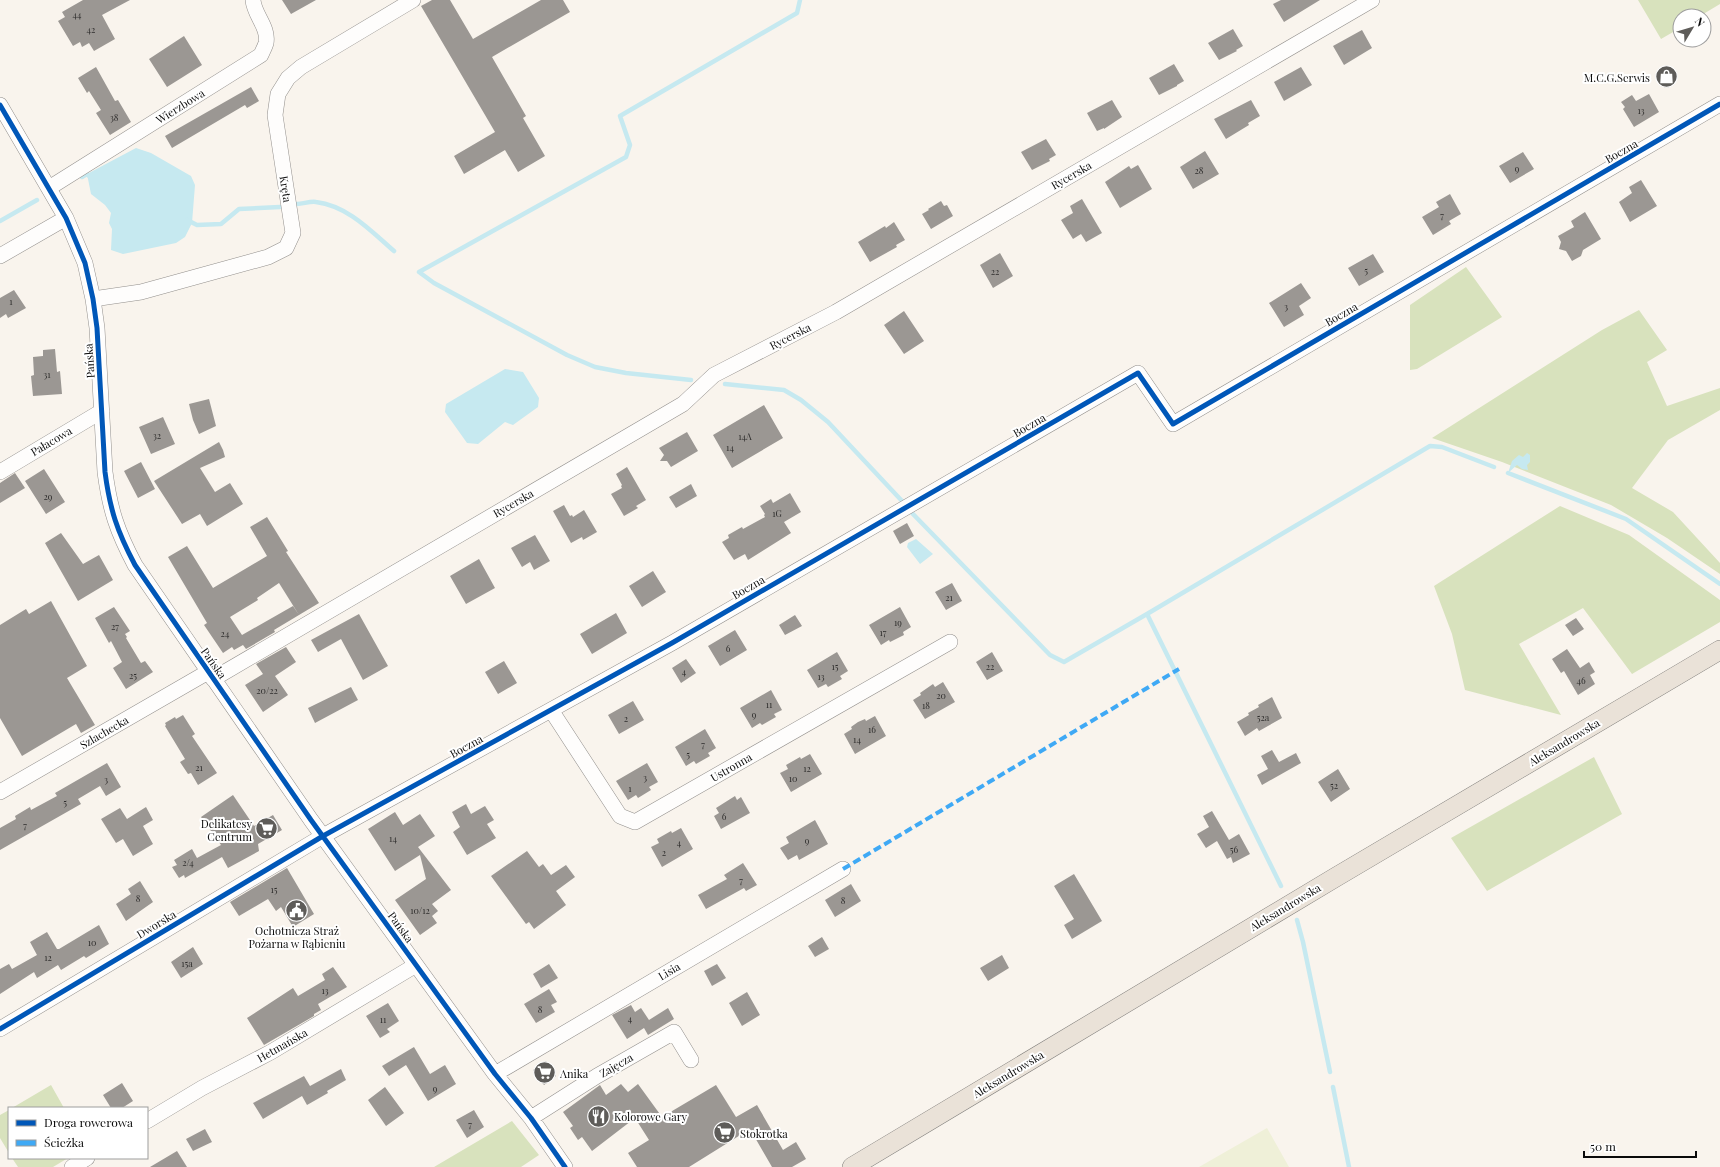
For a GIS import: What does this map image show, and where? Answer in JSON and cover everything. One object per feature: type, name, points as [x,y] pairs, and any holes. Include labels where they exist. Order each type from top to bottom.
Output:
[{"type":"main road","name":"Aleksandrowska","points":[[852,1167],[1329,881],[1720,650]]},
{"type":"street","name":"Wierzbowa","points":[[49,188],[261,55],[266,43],[265,28],[253,0]]},
{"type":"street","name":"Kręta","points":[[93,299],[141,292],[268,257],[286,248],[293,233],[275,115],[278,94],[288,78],[301,68],[413,0]]},
{"type":"street","name":"Rycerska","points":[[210,676],[683,404],[714,375],[836,312],[1372,0]]},
{"type":"street","name":"Boczna","points":[[323,836],[686,635],[1138,373],[1173,424],[1720,104]]},
{"type":"street","name":"Pańska","points":[[2,113],[66,218],[84,263],[93,299],[97,328],[105,472],[111,508],[116,527],[135,565],[210,676],[323,836],[495,1074],[531,1118],[565,1167]]},
{"type":"street","points":[[0,256],[66,218]]},
{"type":"street","name":"Pałacowa","points":[[0,472],[102,411]]},
{"type":"street","name":"Ustronna","points":[[550,710],[620,816],[635,822],[950,642]]},
{"type":"street","name":"Szlachecka","points":[[0,792],[210,676]]},
{"type":"street","name":"Dworska","points":[[0,1029],[323,836]]},
{"type":"street","name":"Lisia","points":[[495,1074],[843,869]]},
{"type":"street","name":"Hetmańska","points":[[148,1120],[202,1088],[271,1052],[416,965]]},
{"type":"street","name":"Zajęcza","points":[[531,1118],[597,1076],[674,1032],[691,1060]]},
{"type":"street","points":[[72,1167],[85,1159]]},
{"type":"green space","points":[[1638,0],[1720,0],[1720,4],[1712,9],[1672,8],[1672,33],[1661,39]]},
{"type":"green space","points":[[1466,267],[1502,317],[1417,369],[1410,370],[1410,305]]},
{"type":"green space","points":[[1639,310],[1667,350],[1647,362],[1667,406],[1720,388],[1720,410],[1668,440],[1632,488],[1673,512],[1720,563],[1720,574],[1667,538],[1611,505],[1502,462],[1432,438],[1602,330]]},
{"type":"green space","points":[[1560,506],[1629,535],[1720,600],[1720,622],[1632,674],[1583,608],[1519,644],[1561,715],[1465,690],[1452,634],[1434,586]]},
{"type":"green space","points":[[1594,757],[1622,814],[1487,891],[1451,838]]},
{"type":"green space","points":[[51,1085],[63,1107],[14,1107]]},
{"type":"green space","points":[[8,1111],[8,1151],[0,1138],[0,1115]]},
{"type":"green space","points":[[512,1121],[539,1155],[521,1167],[434,1167]]},
{"type":"green space","points":[[1267,1128],[1289,1167],[1199,1167]]},
{"type":"green space","points":[[13,1159],[66,1159],[53,1167],[18,1167]]},
{"type":"water","points":[[136,148],[151,153],[191,176],[195,185],[192,223],[185,237],[176,243],[123,254],[111,250],[112,229],[109,223],[111,213],[105,205],[91,194],[87,174]]},
{"type":"water","points":[[505,369],[523,372],[539,398],[538,407],[513,425],[505,422],[478,444],[467,443],[445,412],[446,404]]},
{"type":"water","points":[[1527,453],[1530,455],[1530,462],[1527,465],[1528,470],[1522,469],[1517,465],[1508,473],[1512,461],[1519,455],[1523,457]]},
{"type":"water","points":[[916,539],[933,554],[920,564],[907,547],[908,543]]},
{"type":"building","points":[[83,0],[130,0],[102,15],[115,39],[94,51],[89,43],[82,47],[80,42],[73,46],[58,21],[65,17],[62,12]]},
{"type":"building","points":[[282,0],[316,0],[291,14]]},
{"type":"building","points":[[432,0],[450,0],[473,39],[541,0],[563,0],[570,12],[492,57],[526,116],[523,118],[545,156],[518,172],[505,150],[464,174],[454,156],[495,132],[421,6]]},
{"type":"building","points":[[1281,0],[1320,0],[1284,22],[1273,4]]},
{"type":"building","points":[[1233,29],[1243,46],[1236,50],[1237,51],[1219,60],[1208,43]]},
{"type":"building","points":[[1362,30],[1372,48],[1344,65],[1333,46]]},
{"type":"building","points":[[184,36],[202,65],[167,87],[149,59]]},
{"type":"building","points":[[1174,64],[1184,81],[1159,95],[1149,78]]},
{"type":"building","points":[[96,67],[115,101],[118,100],[131,122],[110,135],[96,113],[101,110],[89,91],[87,93],[78,78]]},
{"type":"building","points":[[1301,67],[1312,85],[1284,101],[1274,82]]},
{"type":"building","points":[[251,87],[259,101],[247,108],[245,105],[172,148],[165,136]]},
{"type":"building","points":[[1649,94],[1659,112],[1634,127],[1623,109],[1625,107],[1621,102],[1632,95],[1636,101]]},
{"type":"building","points":[[1112,100],[1122,117],[1104,129],[1097,131],[1087,113]]},
{"type":"building","points":[[1251,100],[1260,116],[1248,123],[1249,125],[1226,139],[1214,119]]},
{"type":"building","points":[[1046,139],[1056,155],[1049,159],[1050,161],[1032,170],[1021,152]]},
{"type":"building","points":[[1205,151],[1219,174],[1193,189],[1180,167]]},
{"type":"building","points":[[1523,152],[1534,169],[1510,183],[1499,166]]},
{"type":"building","points":[[1138,165],[1152,189],[1120,208],[1105,182],[1129,166],[1131,169]]},
{"type":"building","points":[[1641,180],[1657,206],[1630,222],[1619,202],[1632,193],[1629,187]]},
{"type":"building","points":[[1450,194],[1461,214],[1449,221],[1451,224],[1433,235],[1422,217],[1439,207],[1436,202]]},
{"type":"building","points":[[1082,199],[1102,233],[1086,242],[1081,234],[1073,239],[1061,220],[1073,213],[1070,206]]},
{"type":"building","points":[[941,201],[944,206],[947,205],[953,216],[931,229],[922,214]]},
{"type":"building","points":[[1585,212],[1601,239],[1583,250],[1581,256],[1572,261],[1566,251],[1559,249],[1561,242],[1558,236],[1574,227],[1571,221]]},
{"type":"building","points":[[894,222],[905,240],[896,245],[897,247],[870,262],[858,242],[885,226],[886,228]]},
{"type":"building","points":[[1000,253],[1013,276],[993,288],[980,265]]},
{"type":"building","points":[[1373,254],[1384,272],[1359,286],[1348,268]]},
{"type":"building","points":[[1301,283],[1311,298],[1299,306],[1304,315],[1284,327],[1269,303]]},
{"type":"building","points":[[14,290],[26,308],[8,318],[6,314],[0,318],[0,298]]},
{"type":"building","points":[[904,311],[924,341],[904,354],[884,325]]},
{"type":"building","points":[[55,349],[57,372],[60,371],[62,394],[33,396],[31,376],[34,375],[33,357],[43,356],[43,350]]},
{"type":"building","points":[[209,399],[216,426],[199,434],[193,420],[189,404]]},
{"type":"building","points":[[764,405],[783,438],[732,468],[713,435]]},
{"type":"building","points":[[163,417],[175,444],[151,454],[139,427]]},
{"type":"building","points":[[687,432],[698,451],[671,467],[667,461],[660,461],[664,455],[659,448]]},
{"type":"building","points":[[219,442],[225,457],[200,468],[215,492],[230,483],[243,504],[207,526],[200,514],[182,524],[154,481]]},
{"type":"building","points":[[141,462],[155,489],[138,498],[124,471]]},
{"type":"building","points":[[627,467],[646,500],[636,506],[638,508],[624,516],[611,494],[622,488],[616,474]]},
{"type":"building","points":[[44,469],[65,502],[46,514],[25,481]]},
{"type":"building","points":[[15,473],[25,488],[0,503],[0,483]]},
{"type":"building","points":[[691,484],[697,496],[676,508],[669,497]]},
{"type":"building","points":[[790,493],[801,512],[784,522],[791,533],[748,560],[745,554],[734,560],[722,542],[729,538],[728,535],[765,517],[765,514],[760,506],[771,499],[773,503]]},
{"type":"building","points":[[564,505],[570,516],[572,515],[573,517],[584,510],[597,532],[583,540],[582,537],[571,543],[553,511]]},
{"type":"building","points":[[267,517],[288,551],[286,552],[319,603],[246,649],[243,645],[234,650],[232,647],[223,653],[204,625],[207,623],[168,557],[187,546],[213,588],[267,556],[250,527]],"holes":[[[279,583],[299,615],[293,606],[242,635],[230,617],[258,600],[257,598]]]},
{"type":"building","points":[[907,523],[914,536],[900,544],[893,531]]},
{"type":"building","points":[[61,533],[83,564],[99,555],[113,580],[78,601],[45,543]]},
{"type":"building","points":[[535,535],[550,561],[534,570],[530,562],[522,567],[511,548]]},
{"type":"building","points":[[479,559],[495,588],[466,604],[450,576]]},
{"type":"building","points":[[653,571],[666,592],[642,607],[629,586]]},
{"type":"building","points":[[952,583],[962,601],[946,610],[935,592]]},
{"type":"building","points":[[51,601],[87,666],[67,678],[95,725],[81,733],[76,724],[22,756],[0,718],[0,625],[26,609],[29,614]]},
{"type":"building","points":[[114,607],[130,631],[125,634],[127,637],[126,638],[141,663],[145,661],[153,672],[126,689],[113,668],[122,662],[111,641],[109,643],[95,618]]},
{"type":"building","points":[[900,607],[911,627],[903,632],[904,635],[890,642],[889,640],[881,645],[869,625]]},
{"type":"building","points":[[616,613],[627,633],[592,654],[580,634]]},
{"type":"building","points":[[359,614],[388,666],[363,680],[341,639],[318,652],[311,640]]},
{"type":"building","points":[[795,615],[802,626],[785,635],[779,625]]},
{"type":"building","points":[[1576,618],[1584,629],[1573,636],[1565,625]]},
{"type":"building","points":[[735,630],[747,650],[720,666],[708,646]]},
{"type":"building","points":[[286,647],[296,662],[275,676],[288,695],[263,712],[245,685],[263,674],[256,664]]},
{"type":"building","points":[[1567,649],[1580,668],[1589,662],[1595,672],[1590,675],[1595,684],[1578,695],[1564,671],[1561,673],[1552,659]]},
{"type":"building","points":[[837,652],[848,671],[840,676],[842,679],[828,687],[826,684],[818,688],[807,670]]},
{"type":"building","points":[[992,652],[1003,671],[987,680],[976,662]]},
{"type":"building","points":[[686,659],[696,673],[681,683],[672,668]]},
{"type":"building","points":[[504,661],[517,683],[498,694],[485,672]]},
{"type":"building","points":[[943,682],[955,702],[925,719],[913,700],[933,684],[935,687]]},
{"type":"building","points":[[351,687],[358,700],[315,723],[308,708]]},
{"type":"building","points":[[771,690],[782,710],[774,714],[776,717],[762,725],[760,723],[752,728],[740,708]]},
{"type":"building","points":[[1272,697],[1282,718],[1259,731],[1257,728],[1245,736],[1237,722],[1249,715],[1248,713],[1259,707],[1258,705]]},
{"type":"building","points":[[633,701],[644,720],[619,734],[608,715]]},
{"type":"building","points":[[183,715],[195,734],[192,736],[217,773],[198,785],[191,773],[188,774],[180,762],[185,759],[165,726],[165,723],[175,717],[176,719]]},
{"type":"building","points":[[875,716],[886,736],[855,754],[844,734],[852,729],[851,727],[858,722],[865,719],[866,721]]},
{"type":"building","points":[[705,729],[716,748],[708,753],[710,756],[696,764],[694,761],[686,766],[675,747]]},
{"type":"building","points":[[1272,750],[1279,762],[1296,753],[1301,763],[1262,785],[1257,775],[1268,769],[1261,756]]},
{"type":"building","points":[[810,754],[822,774],[791,792],[780,773],[788,769],[786,765],[800,757],[801,759]]},
{"type":"building","points":[[107,763],[121,787],[106,796],[100,786],[78,799],[81,804],[0,850],[0,828],[16,819],[15,816],[30,807],[31,810],[57,796],[55,793]]},
{"type":"building","points":[[647,763],[658,782],[649,787],[651,790],[638,798],[636,795],[628,800],[616,781]]},
{"type":"building","points":[[1338,769],[1350,789],[1331,802],[1318,782]]},
{"type":"building","points":[[233,795],[254,826],[273,815],[282,830],[258,844],[259,851],[228,868],[222,857],[185,878],[184,875],[179,878],[172,867],[177,865],[174,860],[192,849],[197,858],[221,845],[201,817]]},
{"type":"building","points":[[735,796],[737,800],[741,797],[750,813],[721,829],[714,816],[719,813],[716,808]]},
{"type":"building","points":[[466,804],[471,814],[485,806],[494,820],[487,824],[496,838],[467,855],[453,832],[460,827],[452,812]]},
{"type":"building","points":[[146,807],[153,820],[143,826],[153,844],[133,856],[123,839],[116,843],[101,819],[120,808],[127,819]]},
{"type":"building","points":[[1212,811],[1229,840],[1239,834],[1250,854],[1233,863],[1231,857],[1227,859],[1217,841],[1206,848],[1197,834],[1209,827],[1203,816]]},
{"type":"building","points":[[395,812],[403,825],[420,814],[435,836],[418,847],[451,890],[432,904],[438,911],[432,916],[437,923],[420,935],[395,900],[426,879],[420,855],[395,871],[368,829]]},
{"type":"building","points":[[815,820],[828,844],[799,860],[797,855],[788,860],[780,848],[789,843],[786,837]]},
{"type":"building","points":[[681,828],[693,849],[662,867],[651,847],[659,843],[657,839],[671,831],[672,833]]},
{"type":"building","points":[[527,851],[539,867],[543,864],[551,875],[566,865],[575,877],[556,891],[566,905],[534,929],[529,922],[526,924],[491,876]]},
{"type":"building","points":[[743,863],[757,885],[746,891],[744,888],[706,909],[698,895],[727,879],[724,875]]},
{"type":"building","points":[[287,868],[314,914],[293,927],[281,907],[276,911],[268,899],[239,916],[230,902]]},
{"type":"building","points":[[1074,874],[1102,921],[1072,939],[1064,925],[1074,919],[1054,886]]},
{"type":"building","points":[[140,881],[153,902],[126,921],[116,904],[131,894],[128,889]]},
{"type":"building","points":[[851,884],[861,901],[835,917],[825,900]]},
{"type":"building","points":[[99,925],[109,944],[86,958],[84,956],[61,970],[58,965],[37,978],[34,972],[0,994],[0,969],[9,964],[12,969],[37,955],[30,942],[47,932],[57,949],[59,949]]},
{"type":"building","points":[[822,937],[829,949],[815,957],[808,946]]},
{"type":"building","points":[[193,947],[203,964],[181,978],[171,962]]},
{"type":"building","points":[[1002,955],[1009,968],[988,981],[980,968]]},
{"type":"building","points":[[549,964],[558,978],[541,988],[533,974]]},
{"type":"building","points":[[717,964],[726,978],[712,986],[704,971]]},
{"type":"building","points":[[333,967],[347,987],[318,1004],[321,1010],[314,1014],[314,1016],[264,1045],[247,1018],[293,988],[298,996],[325,980],[322,974]]},
{"type":"building","points":[[549,989],[557,1002],[551,1005],[555,1012],[536,1023],[524,1004]]},
{"type":"building","points":[[747,992],[760,1015],[742,1026],[729,1003]]},
{"type":"building","points":[[388,1003],[399,1021],[387,1029],[390,1032],[380,1038],[366,1016]]},
{"type":"building","points":[[631,1005],[635,1012],[641,1008],[649,1020],[668,1008],[674,1019],[648,1035],[644,1028],[627,1039],[612,1015]]},
{"type":"building","points":[[414,1047],[430,1074],[445,1065],[456,1084],[428,1101],[406,1065],[389,1076],[382,1066]]},
{"type":"building","name":"Anika","points":[[546,1061],[556,1076],[544,1085],[533,1070]]},
{"type":"building","points":[[341,1069],[346,1080],[327,1091],[328,1093],[307,1105],[302,1096],[263,1119],[253,1103],[304,1076],[310,1086]]},
{"type":"building","points":[[122,1083],[133,1101],[124,1107],[110,1107],[103,1095]]},
{"type":"building","points":[[621,1084],[628,1092],[638,1084],[662,1117],[716,1085],[736,1117],[757,1105],[783,1150],[796,1142],[806,1159],[792,1167],[772,1167],[750,1129],[689,1167],[637,1167],[628,1153],[649,1140],[635,1118],[592,1151],[582,1137],[578,1140],[570,1128],[573,1126],[563,1112],[600,1085],[606,1095]]},
{"type":"building","points":[[385,1087],[404,1113],[386,1126],[368,1100]]},
{"type":"building","points":[[474,1110],[484,1127],[467,1138],[456,1120]]},
{"type":"building","points":[[205,1129],[212,1142],[193,1151],[186,1139]]},
{"type":"building","points":[[177,1151],[187,1167],[150,1167]]},
{"type":"waterway","points":[[691,380],[626,373],[595,367],[567,355],[434,283],[419,272],[626,157],[630,145],[620,116],[797,13],[800,0]]},
{"type":"waterway","points":[[82,177],[87,174],[90,177]]},
{"type":"waterway","points":[[0,221],[37,200]]},
{"type":"waterway","points":[[297,204],[311,202],[328,204],[349,214],[368,228],[394,251]]},
{"type":"waterway","points":[[187,220],[197,225],[221,224],[239,209],[280,207]]},
{"type":"waterway","points":[[725,384],[784,390],[801,400],[828,422],[902,501]]},
{"type":"waterway","points":[[912,513],[1050,655],[1064,662],[1430,446],[1442,447],[1494,467]]},
{"type":"waterway","points":[[1508,473],[1626,519],[1720,584]]},
{"type":"waterway","points":[[1147,614],[1281,886]]},
{"type":"waterway","points":[[1297,920],[1330,1072]]},
{"type":"waterway","points":[[1333,1087],[1349,1167]]},
{"type":"marked path","points":[[843,869],[1179,669]]},
{"type":"cycle path","points":[[0,1029],[323,836],[672,643],[1138,373],[1173,424],[1720,104]]},
{"type":"cycle path","points":[[0,105],[66,218],[85,263],[93,299],[97,328],[107,486],[115,520],[123,541],[135,565],[311,820],[495,1074],[531,1118],[565,1167]]},
{"type":"place","name":"M.C.G.Serwis","points":[[1666,77]]},
{"type":"place","name":"Delikatesy Centrum","points":[[267,829]]},
{"type":"place","name":"Ochotnicza Straż Pożarna w Rąbieniu","points":[[297,910]]},
{"type":"place","name":"Anika","points":[[545,1073]]},
{"type":"place","name":"Kolorowe Gary","points":[[598,1116]]},
{"type":"place","name":"Stokrotka","points":[[725,1133]]}]
